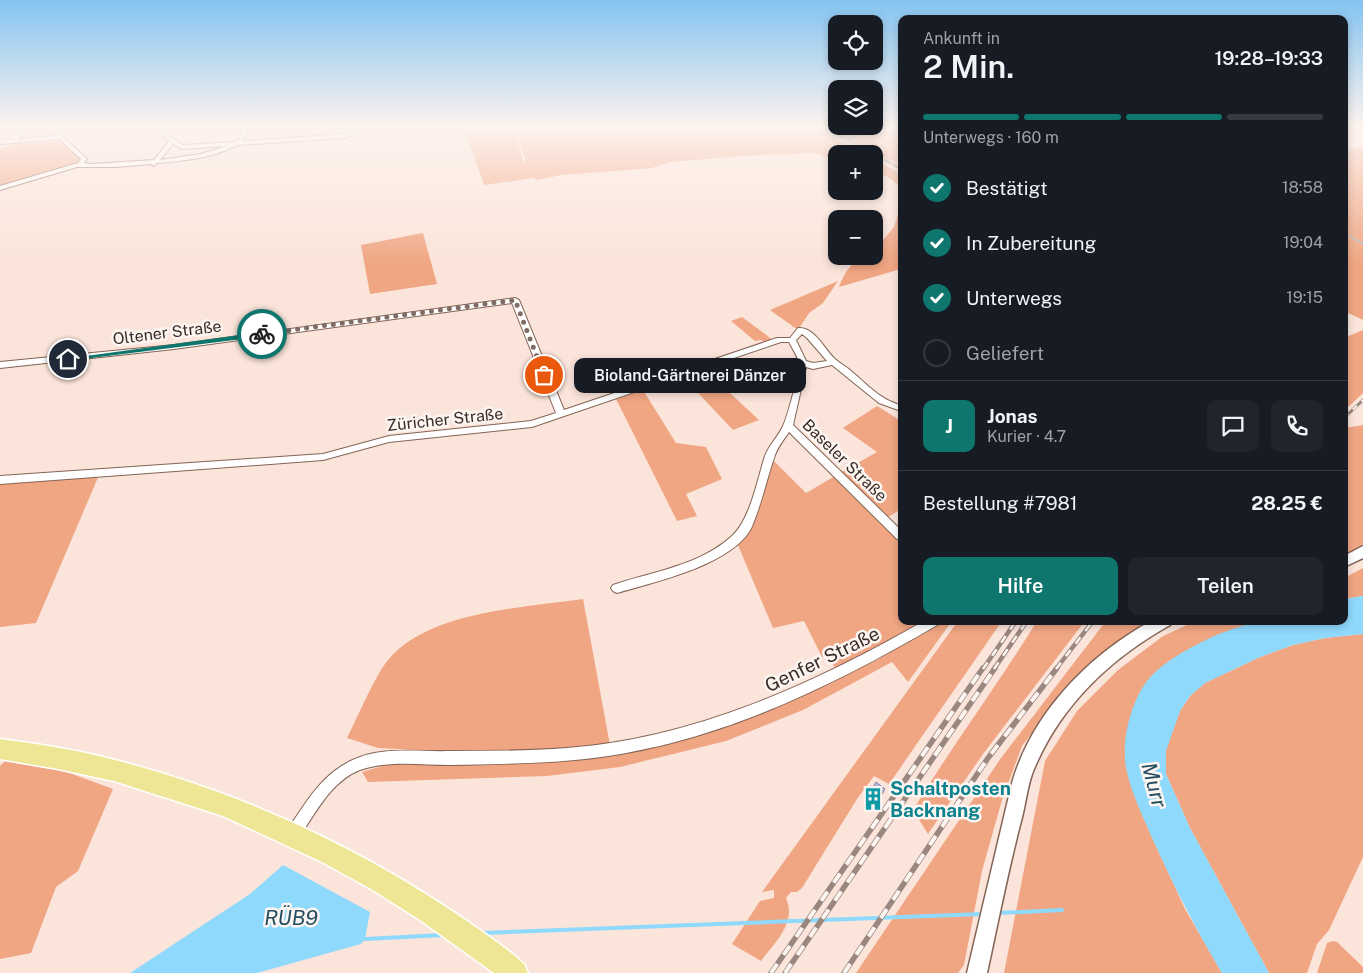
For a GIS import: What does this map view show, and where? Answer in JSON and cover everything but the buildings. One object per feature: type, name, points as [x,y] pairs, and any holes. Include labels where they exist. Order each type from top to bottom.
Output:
[{"type":"main road","points":[[0,749],[47,754],[137,774],[238,809],[293,834],[376,876],[475,942],[515,973]]},
{"type":"street","points":[[0,188],[49,173]]},
{"type":"street","name":"Oltener Straße","points":[[0,365],[174,347],[515,300],[561,414]]},
{"type":"street","points":[[617,588],[688,568],[731,544],[742,535],[748,525],[771,453],[788,426],[802,363],[792,340],[801,330],[810,336],[833,362],[860,380],[863,388],[898,408]]},
{"type":"street","name":"Züricher Straße","points":[[0,480],[322,457],[389,439],[514,427],[547,421],[561,414],[780,340],[792,340]]},
{"type":"street","points":[[802,363],[813,366],[833,362]]},
{"type":"street","name":"Baseler Straße","points":[[788,426],[898,533]]},
{"type":"street","points":[[1348,560],[1363,551]]},
{"type":"street","name":"Genfer Straße","points":[[293,834],[332,781],[352,767],[366,762],[430,758],[519,757],[592,752],[666,738],[722,723],[818,684],[928,625]]},
{"type":"street","points":[[977,973],[998,875],[1027,764],[1056,710],[1096,668],[1122,646],[1158,625]]},
{"type":"shaded area","points":[[0,173],[46,173],[0,187]]},
{"type":"shaded area","points":[[480,173],[582,173],[536,180],[534,178],[484,185]]},
{"type":"shaded area","points":[[883,173],[898,173],[898,185],[883,175]]},
{"type":"shaded area","points":[[1348,173],[1363,173],[1363,320],[1348,313]]},
{"type":"shaded area","points":[[898,214],[898,270],[839,287],[847,270],[852,265],[883,265],[883,240],[894,227]]},
{"type":"shaded area","points":[[423,233],[437,284],[370,294],[361,245]]},
{"type":"shaded area","points":[[838,281],[823,303],[809,313],[798,330],[770,310]]},
{"type":"shaded area","points":[[742,317],[773,340],[765,343],[761,340],[755,341],[731,321]]},
{"type":"shaded area","points":[[1363,330],[1363,393],[1348,407],[1348,336]]},
{"type":"shaded area","points":[[704,369],[759,420],[733,430],[682,376]]},
{"type":"shaded area","points":[[643,390],[676,443],[706,447],[722,479],[686,494],[697,516],[677,521],[616,399]]},
{"type":"shaded area","points":[[877,406],[898,419],[898,511],[887,518],[840,473],[877,452],[843,428]]},
{"type":"shaded area","points":[[1363,425],[1363,544],[1348,553],[1348,427]]},
{"type":"shaded area","points":[[772,459],[806,493],[835,476],[898,537],[898,625],[916,625],[837,670],[826,656],[822,657],[804,621],[773,628],[737,543]]},
{"type":"shaded area","points":[[99,475],[36,623],[0,627],[0,481]]},
{"type":"shaded area","points":[[1363,568],[1363,596],[1348,598],[1348,576]]},
{"type":"shaded area","points":[[583,599],[610,745],[560,751],[454,752],[378,748],[347,738],[372,687],[388,660],[406,644],[427,631],[478,614]]},
{"type":"shaded area","points":[[938,625],[949,625],[908,682],[892,662],[803,710],[726,741],[620,767],[547,776],[368,782],[362,772],[386,765],[526,762],[663,744],[705,734],[796,698],[877,660]]},
{"type":"shaded area","points":[[955,625],[999,625],[889,784],[874,776],[857,799],[802,888],[797,892],[791,892],[786,898],[789,907],[787,924],[761,961],[732,944],[760,901],[774,898],[774,890],[762,892]]},
{"type":"shaded area","points":[[1034,625],[1082,625],[983,754],[928,834],[913,810]]},
{"type":"shaded area","points":[[1103,625],[1142,625],[1125,635],[1076,676],[1022,746],[1002,800],[982,871],[964,965],[958,973],[856,973],[1001,758]]},
{"type":"shaded area","points":[[1187,625],[1251,625],[1217,637],[1187,652],[1160,670],[1148,681],[1142,815],[1185,909],[1222,973],[1004,973],[1045,761],[1077,711],[1118,670],[1163,636]]},
{"type":"shaded area","points":[[1363,634],[1363,857],[1329,930],[1317,944],[1307,973],[1269,973],[1190,828],[1166,774],[1165,751],[1180,711],[1190,696],[1205,683],[1260,657],[1293,645],[1325,638]]},
{"type":"shaded area","points":[[5,761],[64,771],[113,789],[78,871],[56,887],[31,953],[0,959],[0,766]]},
{"type":"shaded area","points":[[1337,942],[1363,967],[1363,973],[1317,973],[1327,943]]},
{"type":"water","name":"Murr","points":[[1363,596],[1363,634],[1325,638],[1293,645],[1260,657],[1205,683],[1190,696],[1180,711],[1166,751],[1166,774],[1190,828],[1269,973],[1222,973],[1168,873],[1130,785],[1126,767],[1125,746],[1132,711],[1141,690],[1157,671],[1201,642],[1246,625],[1348,625],[1348,598]]},
{"type":"water","name":"RÜB9","points":[[283,865],[370,912],[365,939],[361,944],[257,973],[130,973],[250,894]]},
{"type":"waterway","points":[[1348,235],[1363,244]]},
{"type":"waterway","points":[[998,913],[1062,910]]},
{"type":"waterway","points":[[481,933],[983,914]]},
{"type":"waterway","points":[[365,939],[443,935]]},
{"type":"railway","points":[[1348,414],[1363,400]]},
{"type":"railway","points":[[983,669],[1013,625]]},
{"type":"railway","points":[[994,669],[1024,625]]},
{"type":"railway","points":[[1056,669],[1090,625]]},
{"type":"railway","points":[[771,973],[983,668]]},
{"type":"railway","points":[[785,973],[995,668]]},
{"type":"railway","points":[[844,973],[988,758],[1057,668]]},
{"type":"way so far","points":[[262,334],[515,300],[528,328],[544,375]]},
{"type":"place","name":"Bioland-Gärtnerei Dänzer","points":[[544,375]]},
{"type":"place","name":"Schaltposten Backnang","points":[[873,799]]},
{"type":"route","points":[[68,359],[174,347],[262,334]]}]
